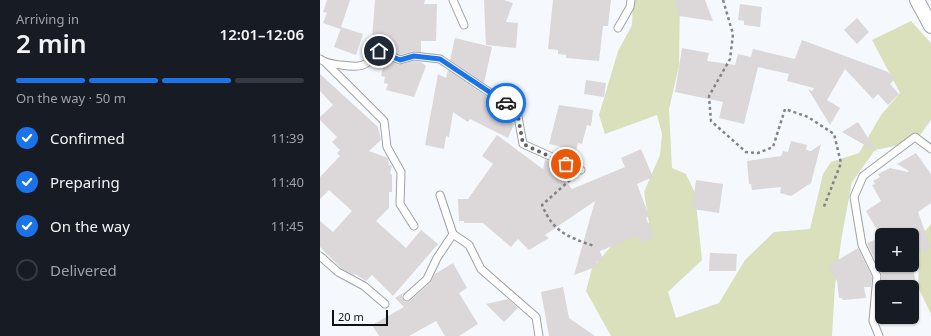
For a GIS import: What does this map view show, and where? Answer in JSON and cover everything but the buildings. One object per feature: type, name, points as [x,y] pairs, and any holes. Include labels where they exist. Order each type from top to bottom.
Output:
[{"type":"street","points":[[917,0],[931,26]]},
{"type":"lane","points":[[452,0],[464,25]]},
{"type":"lane","points":[[618,28],[630,8],[631,0]]},
{"type":"lane","points":[[323,61],[358,68],[371,61],[379,51],[400,60],[414,56],[440,59],[517,111],[523,144],[581,170]]},
{"type":"lane","points":[[323,61],[384,120],[387,147],[401,172],[400,204],[414,226]]},
{"type":"lane","points":[[878,336],[873,321],[877,276],[862,245],[854,197],[863,176],[915,137],[931,150]]},
{"type":"lane","points":[[440,195],[453,234],[469,245],[481,269],[536,317],[539,336]]},
{"type":"lane","points":[[407,297],[427,279],[437,258],[453,234]]},
{"type":"lane","points":[[320,256],[338,272],[364,286],[385,304]]},
{"type":"path","points":[[723,0],[733,34],[730,59],[709,96],[711,121],[746,152],[758,153],[773,147],[785,109],[808,117],[834,134],[841,163],[823,209]]},
{"type":"path","points":[[581,170],[542,205],[547,218],[568,237],[594,246]]},
{"type":"green space","points":[[633,0],[680,0],[679,66],[669,109],[672,168],[686,174],[695,193],[702,260],[668,292],[676,318],[719,303],[745,260],[774,232],[810,229],[823,174],[831,162],[859,153],[881,115],[900,93],[872,40],[911,21],[931,43],[931,120],[915,142],[875,150],[852,182],[842,235],[835,285],[832,336],[611,336],[586,291],[592,268],[614,243],[649,223],[644,192],[660,155],[662,134],[657,115],[605,134],[599,115],[618,51],[632,25]]},
{"type":"green space","points":[[931,224],[931,314],[919,289],[920,237]]},
{"type":"way so far","points":[[506,103],[517,111],[523,144],[566,164]]},
{"type":"route","points":[[379,51],[400,60],[414,56],[440,59],[506,103]]}]
